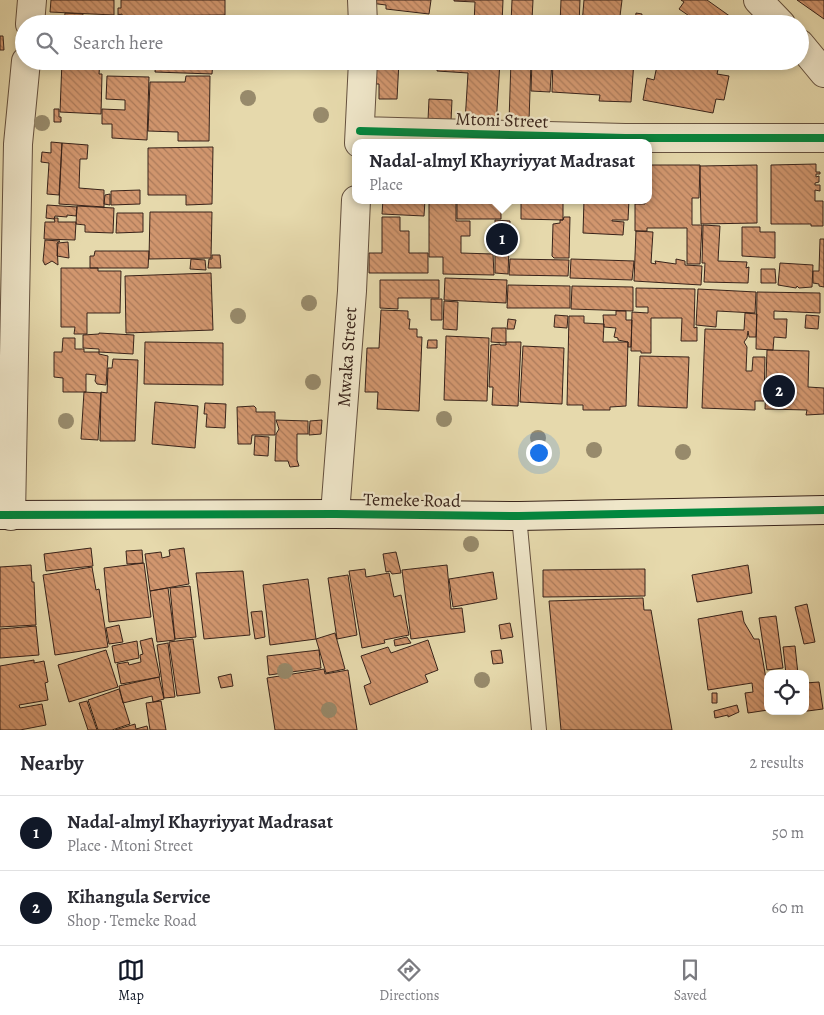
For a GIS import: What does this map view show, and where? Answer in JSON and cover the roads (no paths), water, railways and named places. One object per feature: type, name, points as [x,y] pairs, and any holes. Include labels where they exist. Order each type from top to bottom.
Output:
[{"type":"street","points":[[31,15],[32,0]]},
{"type":"street","points":[[362,0],[363,15]]},
{"type":"street","points":[[758,0],[772,15]]},
{"type":"street","points":[[809,55],[824,73]]},
{"type":"street","points":[[6,516],[9,144],[24,70]]},
{"type":"street","points":[[359,137],[363,70]]},
{"type":"street","name":"Mtoni Street","points":[[359,137],[824,138]]},
{"type":"street","name":"Mwaka Street","points":[[336,514],[352,292],[356,204]]},
{"type":"street","name":"Temeke Road","points":[[6,516],[336,514],[519,516],[824,510]]},
{"type":"lane","points":[[519,516],[539,730]]},
{"type":"place","name":"Nadal-almyl Khayriyyat Madrasat","points":[[502,239]]},
{"type":"place","name":"Kihangula Service","points":[[779,391]]}]
